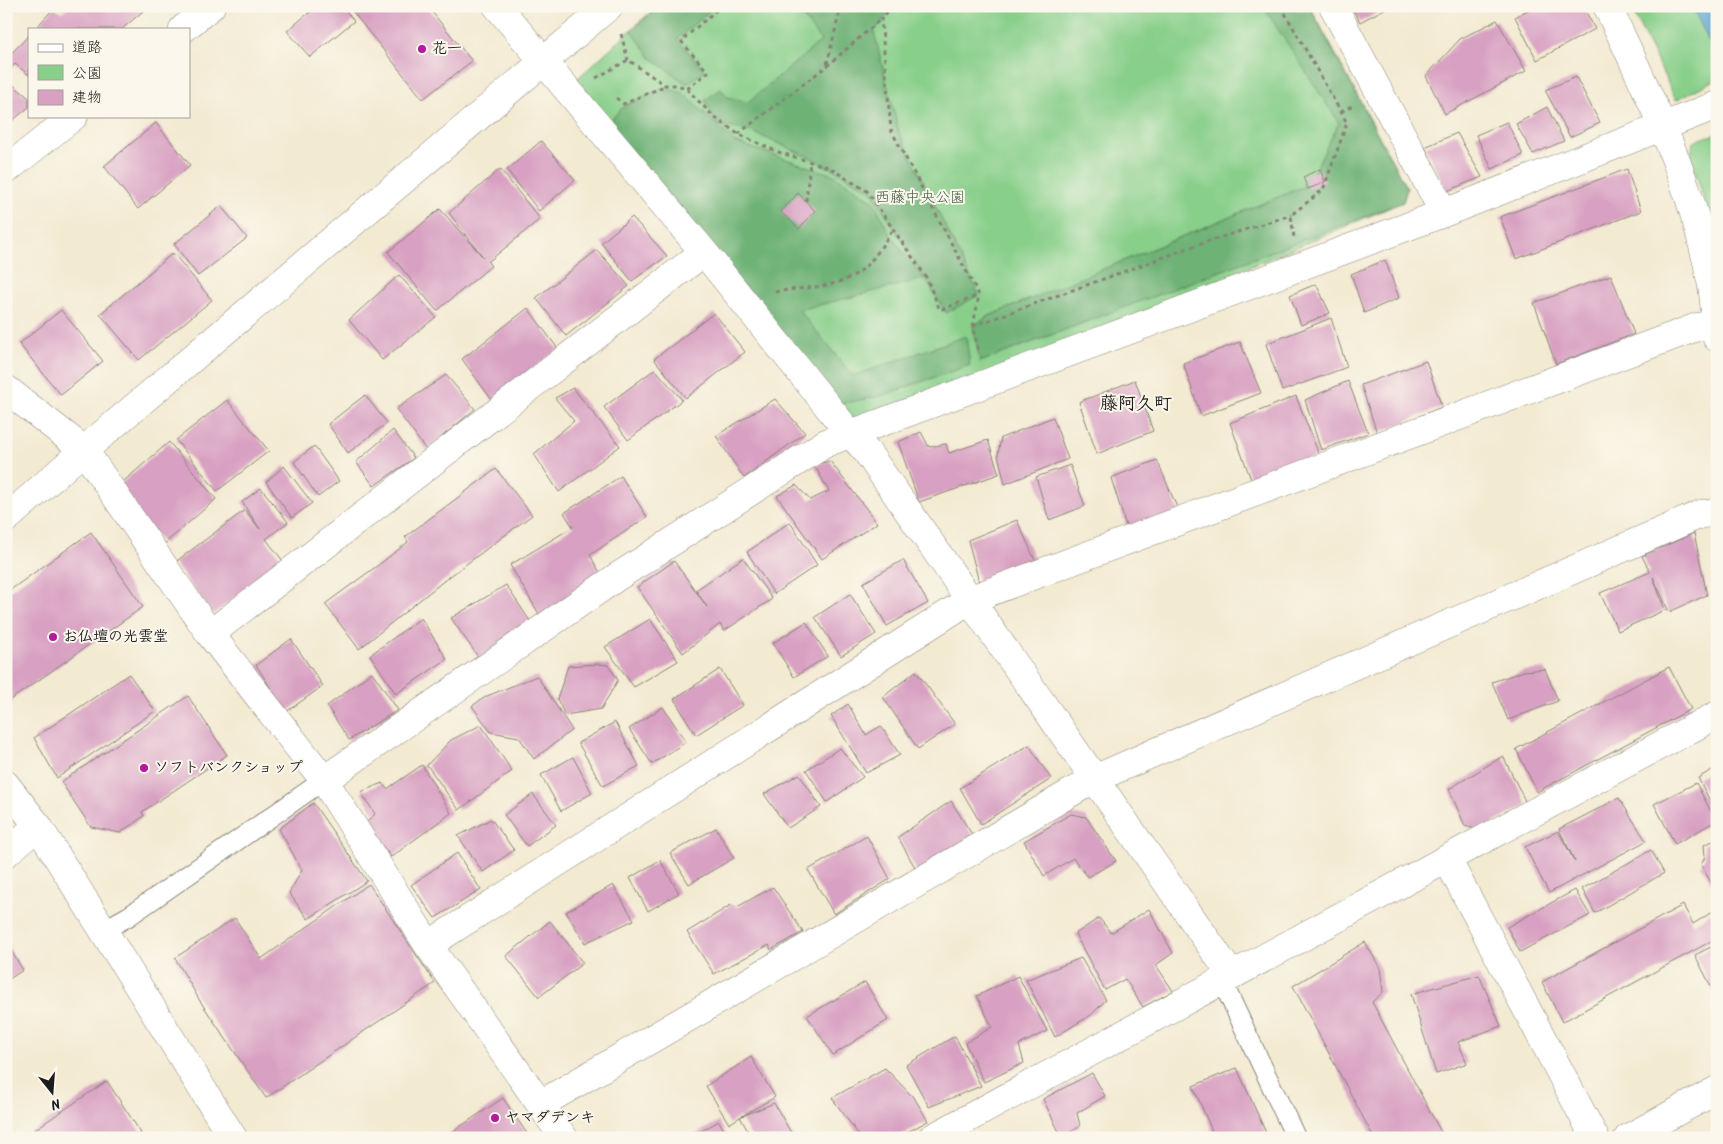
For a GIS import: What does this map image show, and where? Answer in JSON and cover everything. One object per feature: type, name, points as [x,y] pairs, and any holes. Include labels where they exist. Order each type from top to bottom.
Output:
[{"type":"street","points":[[184,28],[211,6]]},
{"type":"street","points":[[497,6],[704,252],[850,434],[867,452],[971,599],[1094,779],[1227,979]]},
{"type":"street","points":[[6,519],[84,450],[609,6]]},
{"type":"street","points":[[1333,6],[1444,213]]},
{"type":"street","points":[[428,946],[971,599],[1697,327],[1716,331],[1711,282],[1675,152],[1607,6]]},
{"type":"street","points":[[324,780],[617,577],[826,443],[1444,213],[1717,105]]},
{"type":"street","points":[[6,170],[71,118]]},
{"type":"street","points":[[210,634],[704,252]]},
{"type":"street","points":[[6,389],[84,450],[210,634],[324,780],[428,946],[564,1138]]},
{"type":"street","points":[[541,1104],[1094,779],[1701,514],[1717,513]]},
{"type":"street","points":[[932,1138],[1447,858],[1717,715]]},
{"type":"street","points":[[6,785],[38,826],[233,1138]]},
{"type":"street","points":[[6,853],[38,826]]},
{"type":"street","points":[[1447,858],[1595,1138]]},
{"type":"street","points":[[1628,1138],[1717,1090]]},
{"type":"lane","points":[[104,930],[129,916],[324,780]]},
{"type":"lane","points":[[1227,979],[1296,1138]]},
{"type":"path","points":[[687,88],[708,72],[681,41],[721,6]]},
{"type":"path","points":[[826,66],[841,6]]},
{"type":"path","points":[[738,134],[826,66],[881,19],[892,6]]},
{"type":"path","points":[[1263,6],[1264,8],[1269,6]]},
{"type":"path","points":[[973,326],[1203,243],[1290,215],[1323,190],[1347,123],[1282,6]]},
{"type":"path","points":[[881,19],[891,130],[979,295],[973,326],[980,362]]},
{"type":"path","points":[[620,32],[628,60],[665,86]]},
{"type":"path","points":[[593,80],[628,60]]},
{"type":"path","points":[[592,73],[593,80],[601,86]]},
{"type":"path","points":[[608,92],[624,104],[665,86],[678,85],[687,88],[713,116],[738,134],[778,152],[828,167],[866,191],[926,277],[940,310],[979,295]]},
{"type":"path","points":[[806,202],[810,162]]},
{"type":"path","points":[[1290,215],[1294,241]]},
{"type":"path","points":[[783,291],[836,284],[852,277],[867,265],[893,230]]},
{"type":"green space","name":"西藤中央公園","points":[[657,6],[1310,6],[1407,189],[1403,202],[984,379],[850,427],[577,79]]},
{"type":"green space","points":[[660,6],[715,6],[677,39],[705,71],[687,84],[651,58],[631,30]]},
{"type":"green space","points":[[795,6],[894,6],[874,32],[899,132],[979,295],[946,313],[871,190],[809,157],[752,132],[718,125],[734,142],[834,175],[874,201],[888,231],[924,279],[799,310],[853,376],[966,336],[970,365],[881,396],[840,404],[608,123],[624,106],[664,88],[683,93],[717,125],[705,100],[721,89],[728,97],[748,102],[821,41]]},
{"type":"green space","points":[[1263,6],[1309,6],[1407,189],[1403,202],[980,362],[973,326],[989,316],[1307,185],[1339,123]]},
{"type":"green space","points":[[1630,6],[1692,6],[1717,58],[1717,79],[1676,100]]},
{"type":"green space","points":[[1717,133],[1717,243],[1691,157],[1693,142]]},
{"type":"water","points":[[1692,6],[1717,6],[1717,58]]},
{"type":"building","points":[[69,6],[149,6],[123,28],[36,28],[54,8],[62,12]]},
{"type":"building","points":[[317,6],[342,6],[354,21],[310,57],[287,31]]},
{"type":"building","name":"花一","points":[[348,6],[427,6],[472,61],[423,99]]},
{"type":"building","points":[[1351,6],[1390,6],[1360,22]]},
{"type":"building","points":[[1535,6],[1583,6],[1595,29],[1537,60],[1515,17]]},
{"type":"building","points":[[1497,20],[1526,71],[1445,114],[1426,76],[1460,39]]},
{"type":"building","points":[[28,36],[28,74],[15,64],[6,73],[6,59]]},
{"type":"building","points":[[1576,77],[1600,123],[1570,137],[1545,90]]},
{"type":"building","points":[[6,79],[28,97],[28,108],[6,126]]},
{"type":"building","points":[[1547,107],[1564,141],[1533,154],[1516,124]]},
{"type":"building","points":[[1507,122],[1523,155],[1492,169],[1476,135]]},
{"type":"building","points":[[156,123],[190,165],[138,209],[104,166]]},
{"type":"building","points":[[1457,133],[1482,177],[1447,191],[1425,147]]},
{"type":"building","points":[[541,141],[575,180],[539,211],[507,170]]},
{"type":"building","points":[[500,169],[540,219],[488,262],[491,266],[437,311],[388,252],[440,209],[483,257],[449,213]]},
{"type":"building","points":[[1320,169],[1325,182],[1308,189],[1303,177]]},
{"type":"building","points":[[1627,169],[1641,211],[1516,259],[1500,217]]},
{"type":"building","points":[[798,193],[815,211],[799,229],[781,212]]},
{"type":"building","points":[[221,206],[247,238],[198,276],[174,244]]},
{"type":"building","points":[[632,217],[667,256],[632,281],[601,243]]},
{"type":"building","points":[[597,250],[629,286],[566,336],[536,298]]},
{"type":"building","points":[[173,253],[212,300],[139,360],[100,314]]},
{"type":"building","points":[[1385,260],[1399,298],[1364,313],[1351,274]]},
{"type":"building","points":[[399,275],[436,317],[382,360],[349,320]]},
{"type":"building","points":[[1611,275],[1634,334],[1556,364],[1534,303]]},
{"type":"building","points":[[1316,284],[1330,313],[1301,325],[1290,295]]},
{"type":"building","points":[[528,308],[558,349],[492,400],[462,359]]},
{"type":"building","points":[[61,310],[103,361],[61,395],[19,344]]},
{"type":"building","points":[[714,313],[745,352],[686,398],[654,359]]},
{"type":"building","points":[[1331,318],[1347,367],[1282,391],[1266,344]]},
{"type":"building","points":[[1240,342],[1261,393],[1201,416],[1183,363]]},
{"type":"building","points":[[1426,361],[1442,407],[1377,433],[1361,385]]},
{"type":"building","points":[[655,369],[682,400],[628,440],[604,407]]},
{"type":"building","points":[[446,375],[475,409],[426,450],[396,409]]},
{"type":"building","points":[[1135,380],[1153,431],[1097,454],[1079,402]]},
{"type":"building","points":[[1348,381],[1368,433],[1321,450],[1305,400]]},
{"type":"building","points":[[573,388],[620,446],[559,492],[534,454],[574,421],[555,398]]},
{"type":"building","points":[[365,395],[387,423],[348,453],[328,424]]},
{"type":"building","points":[[1296,396],[1319,455],[1252,482],[1230,423]]},
{"type":"building","points":[[775,399],[805,433],[744,478],[716,436]]},
{"type":"building","points":[[227,400],[269,451],[217,491],[176,440]]},
{"type":"building","points":[[1053,417],[1068,459],[1005,484],[998,455],[1001,438]]},
{"type":"building","points":[[393,430],[414,458],[374,486],[356,462]]},
{"type":"building","points":[[921,432],[929,447],[946,444],[949,453],[988,440],[999,474],[919,502],[898,442]]},
{"type":"building","points":[[169,442],[216,499],[164,544],[116,488]]},
{"type":"building","points":[[314,446],[339,481],[318,497],[294,462]]},
{"type":"building","points":[[1157,460],[1179,512],[1128,532],[1111,478]]},
{"type":"building","points":[[830,461],[877,523],[822,559],[777,496],[796,485],[810,500],[829,491],[814,465]]},
{"type":"building","points":[[1070,465],[1085,506],[1049,520],[1036,477]]},
{"type":"building","points":[[284,466],[312,503],[292,518],[266,482]]},
{"type":"building","points":[[496,469],[532,515],[441,583],[359,649],[325,604],[408,542],[405,537]]},
{"type":"building","points":[[621,476],[647,517],[590,555],[603,578],[542,619],[510,565],[573,527],[564,513]]},
{"type":"building","points":[[261,488],[288,522],[266,539],[283,561],[213,614],[174,563],[245,510],[260,529],[242,502]]},
{"type":"building","points":[[1017,520],[1035,560],[979,582],[968,540]]},
{"type":"building","points":[[790,522],[817,565],[774,594],[747,552]]},
{"type":"building","name":"お仏壇の光雲堂","points":[[91,532],[143,607],[6,703],[6,593]]},
{"type":"building","points":[[1694,533],[1707,595],[1669,612],[1653,577],[1665,610],[1618,631],[1600,593],[1650,572],[1642,556]]},
{"type":"building","points":[[743,558],[772,599],[724,631],[720,624],[683,653],[637,587],[674,561],[707,607],[696,590]]},
{"type":"building","points":[[903,560],[928,603],[887,626],[863,583]]},
{"type":"building","points":[[506,585],[534,627],[481,661],[451,618]]},
{"type":"building","points":[[850,594],[876,634],[841,656],[815,617]]},
{"type":"building","points":[[421,618],[447,659],[396,694],[370,655]]},
{"type":"building","points":[[650,619],[678,661],[634,687],[605,647]]},
{"type":"building","points":[[806,622],[828,656],[794,677],[773,643]]},
{"type":"building","points":[[291,639],[323,686],[286,712],[256,665]]},
{"type":"building","points":[[608,665],[618,680],[601,709],[565,715],[557,699],[568,666]]},
{"type":"building","points":[[1669,667],[1691,709],[1537,792],[1516,749]]},
{"type":"building","points":[[720,669],[743,705],[696,735],[674,699]]},
{"type":"building","points":[[1545,669],[1558,701],[1508,720],[1492,682],[1524,671]]},
{"type":"building","points":[[916,671],[955,724],[918,749],[883,697]]},
{"type":"building","points":[[372,672],[398,710],[349,740],[327,706]]},
{"type":"building","points":[[129,674],[155,711],[57,778],[34,738]]},
{"type":"building","points":[[537,676],[572,730],[534,759],[519,737],[491,732],[472,706],[487,696]]},
{"type":"building","name":"ソフトバンクショップ","points":[[188,696],[227,755],[142,812],[144,816],[120,833],[91,827],[61,782]]},
{"type":"building","points":[[848,704],[866,735],[881,726],[900,755],[866,773],[831,716]]},
{"type":"building","points":[[663,707],[686,742],[652,764],[629,729]]},
{"type":"building","points":[[615,722],[639,766],[603,786],[578,743]]},
{"type":"building","points":[[481,725],[512,771],[459,810],[427,765],[451,740]]},
{"type":"building","points":[[1029,745],[1051,779],[981,824],[960,788]]},
{"type":"building","points":[[840,748],[863,777],[827,802],[806,770]]},
{"type":"building","points":[[1503,756],[1527,805],[1480,830],[1465,826],[1449,789]]},
{"type":"building","points":[[573,757],[592,793],[561,811],[541,775]]},
{"type":"building","points":[[422,765],[451,813],[391,857],[365,824],[375,814],[361,792],[382,783],[387,789]]},
{"type":"building","points":[[1717,767],[1717,814],[1698,778]]},
{"type":"building","points":[[799,774],[821,807],[788,828],[764,794]]},
{"type":"building","points":[[1696,783],[1716,821],[1675,844],[1654,804]]},
{"type":"building","points":[[533,794],[556,825],[527,846],[504,815]]},
{"type":"building","points":[[1619,798],[1646,841],[1549,893],[1525,847],[1558,831],[1575,862],[1559,829]]},
{"type":"building","points":[[951,801],[973,836],[917,871],[898,837]]},
{"type":"building","points":[[313,803],[367,881],[308,919],[289,893],[302,870],[279,829]]},
{"type":"building","points":[[1071,814],[1086,817],[1116,861],[1088,877],[1073,858],[1044,876],[1024,841]]},
{"type":"building","points":[[491,819],[514,850],[483,872],[458,836]]},
{"type":"building","points":[[716,828],[734,858],[689,884],[670,853]]},
{"type":"building","points":[[867,836],[890,879],[834,914],[808,870]]},
{"type":"building","points":[[1717,839],[1717,883],[1713,886],[1701,865],[1705,857],[1704,845]]},
{"type":"building","points":[[1651,850],[1664,873],[1595,913],[1582,889]]},
{"type":"building","points":[[457,853],[481,890],[435,918],[411,885]]},
{"type":"building","points":[[660,860],[679,893],[648,911],[630,878]]},
{"type":"building","points":[[369,884],[435,983],[266,1098],[200,1001],[175,958],[235,918],[261,959]]},
{"type":"building","points":[[613,885],[634,920],[585,943],[566,912]]},
{"type":"building","points":[[773,887],[803,932],[771,950],[769,945],[714,974],[687,932],[731,905],[737,907]]},
{"type":"building","points":[[1575,890],[1590,915],[1520,952],[1507,927]]},
{"type":"building","points":[[1683,905],[1693,924],[1717,909],[1717,938],[1562,1022],[1542,982]]},
{"type":"building","points":[[1149,909],[1173,953],[1156,965],[1173,991],[1143,1007],[1125,979],[1105,990],[1075,934],[1099,918],[1111,933]]},
{"type":"building","points":[[550,921],[583,963],[539,997],[506,956]]},
{"type":"building","points":[[1365,942],[1380,968],[1383,992],[1372,1002],[1444,1138],[1374,1138],[1293,986]]},
{"type":"building","points":[[6,943],[23,970],[6,981]]},
{"type":"building","points":[[1717,944],[1717,998],[1695,955]]},
{"type":"building","points":[[1081,958],[1106,1000],[1091,1015],[1055,1037],[1026,980]]},
{"type":"building","points":[[1479,975],[1501,1026],[1458,1042],[1467,1063],[1436,1074],[1411,994]]},
{"type":"building","points":[[1018,976],[1047,1031],[1019,1045],[1024,1063],[984,1082],[965,1043],[992,1027],[977,996]]},
{"type":"building","points":[[865,982],[888,1020],[833,1055],[807,1016]]},
{"type":"building","points":[[955,1036],[981,1086],[929,1107],[906,1065]]},
{"type":"building","points":[[751,1057],[775,1097],[729,1124],[706,1086]]},
{"type":"building","points":[[885,1068],[915,1099],[928,1121],[896,1138],[861,1138],[832,1098]]},
{"type":"building","points":[[1237,1068],[1266,1133],[1257,1138],[1215,1138],[1193,1086]]},
{"type":"building","points":[[1092,1073],[1105,1096],[1077,1113],[1080,1126],[1062,1138],[1043,1099]]},
{"type":"building","points":[[107,1081],[141,1133],[133,1138],[22,1138]]},
{"type":"building","name":"ヤマダデンキ","points":[[503,1098],[530,1138],[443,1138]]},
{"type":"building","points":[[774,1103],[794,1138],[752,1138],[740,1117]]},
{"type":"building","points":[[719,1121],[728,1138],[689,1138]]},
{"type":"place","name":"花一","points":[[422,49]]},
{"type":"place","name":"お仏壇の光雲堂","points":[[53,637]]},
{"type":"place","name":"ソフトバンクショップ","points":[[144,768]]},
{"type":"place","name":"ヤマダデンキ","points":[[495,1118]]},
{"type":"district","name":"藤阿久町","points":[[1136,404]]}]
